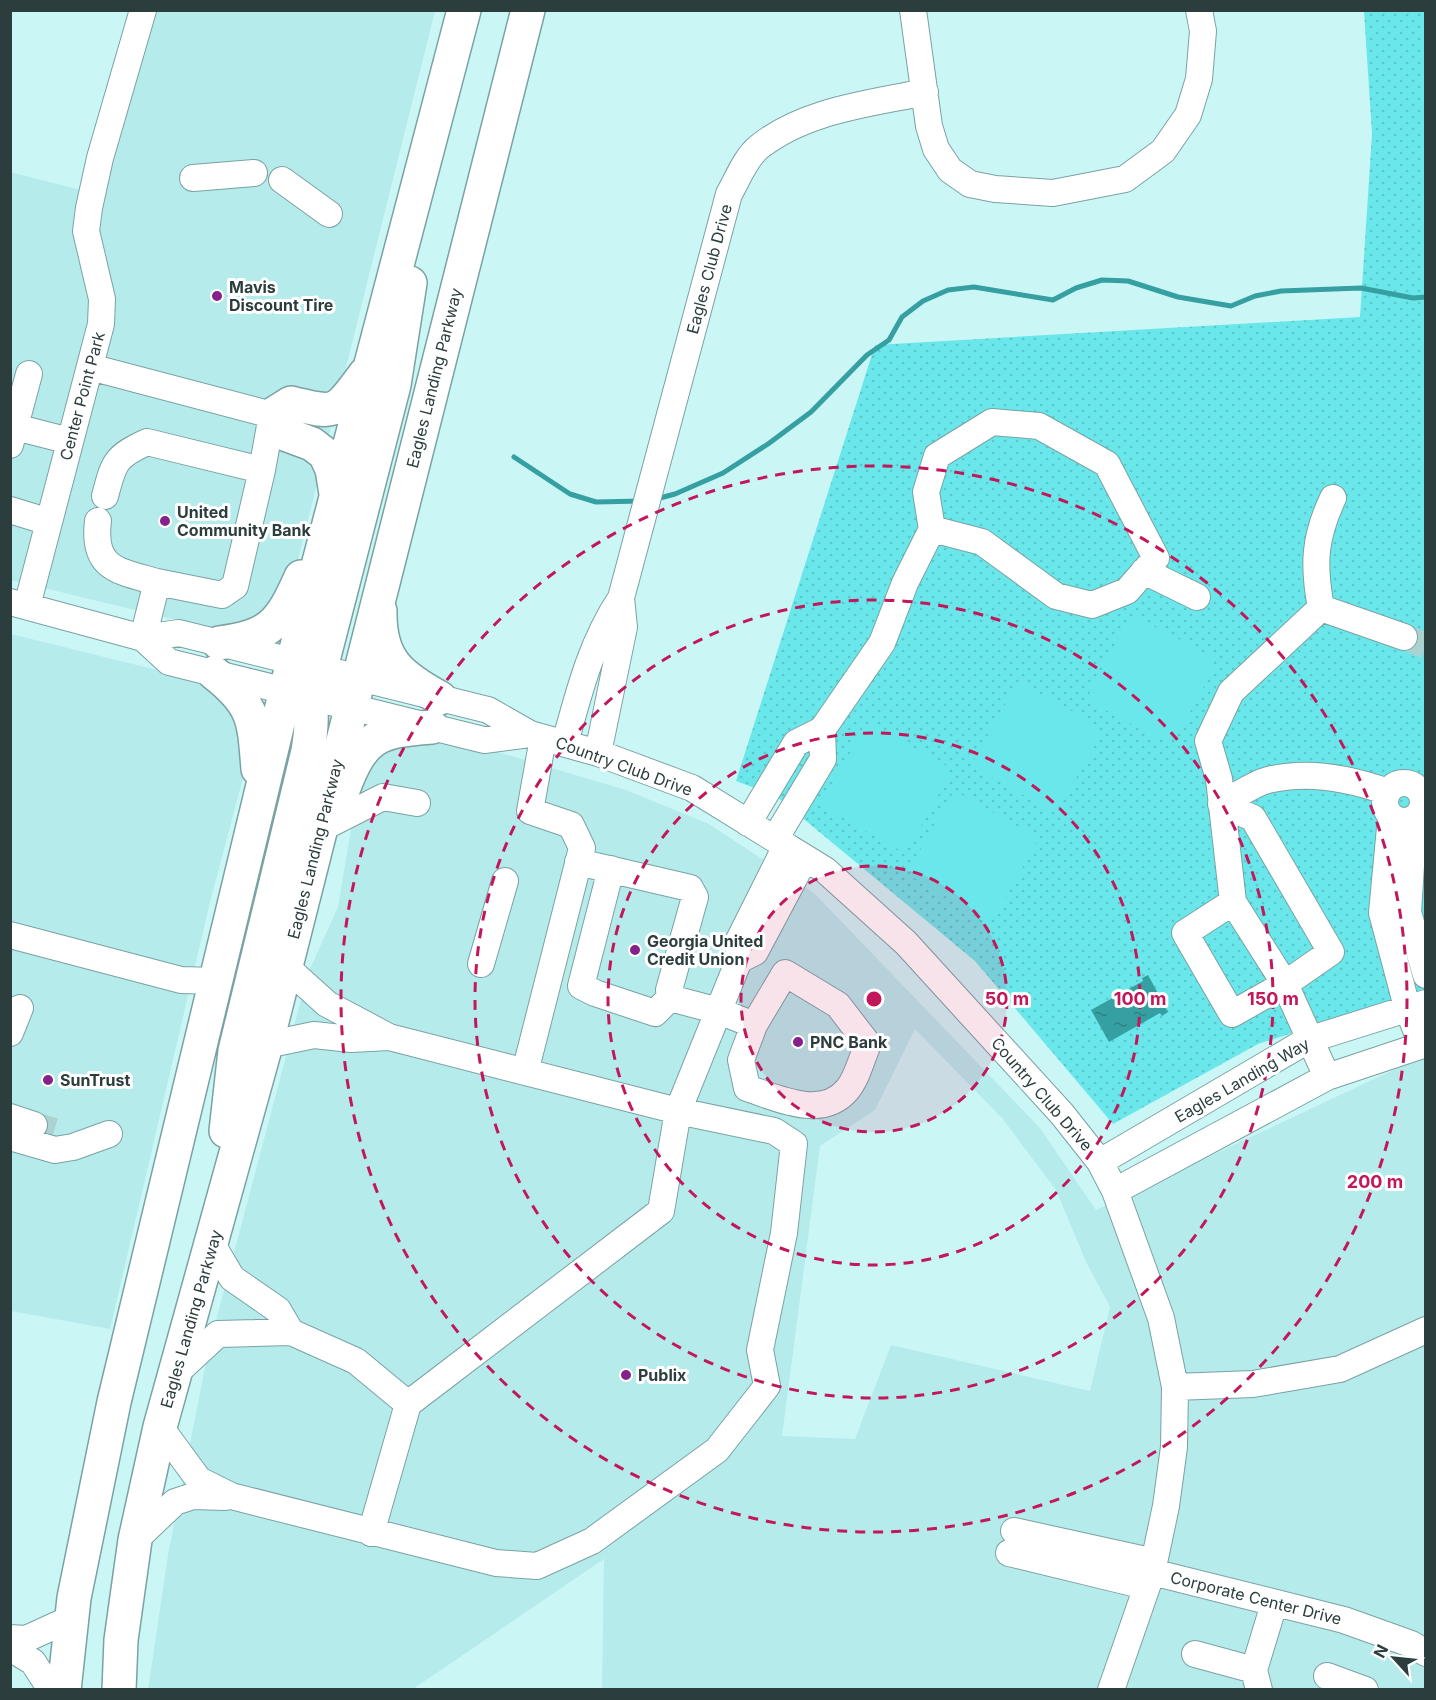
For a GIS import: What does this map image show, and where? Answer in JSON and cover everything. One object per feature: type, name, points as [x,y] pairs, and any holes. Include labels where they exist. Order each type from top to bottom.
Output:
[{"type":"main road","points":[[214,1236],[235,1051],[308,751],[314,717],[303,679],[338,490],[464,10]]},
{"type":"main road","name":"Eagles Landing Parkway","points":[[119,1689],[121,1640],[135,1540],[160,1427],[266,1045],[353,692],[528,10]]},
{"type":"main road","points":[[64,1689],[72,1618],[114,1402],[260,800],[303,679],[394,385],[410,289],[414,195]]},
{"type":"main road","points":[[260,800],[252,716],[216,658],[276,622],[287,608],[338,490],[325,454],[312,444],[285,434],[272,415],[291,403],[325,411],[342,405],[369,368]]},
{"type":"main road","points":[[306,890],[351,768],[359,754],[371,742],[436,712],[413,684],[394,666],[382,645],[380,586]]},
{"type":"main road","points":[[303,679],[353,692]]},
{"type":"street","name":"Center Point Park","points":[[19,604],[49,522],[101,324],[102,299],[87,231],[89,208],[100,158],[143,10]]},
{"type":"street","points":[[913,10],[929,126],[936,149],[950,170],[970,184],[995,189],[1053,193],[1125,179],[1163,151],[1188,115],[1199,79],[1203,31],[1199,10]]},
{"type":"street","name":"Eagles Club Drive","points":[[621,598],[729,194],[757,148],[790,128],[819,116],[925,92]]},
{"type":"street","points":[[193,178],[254,173]]},
{"type":"street","points":[[282,180],[329,214]]},
{"type":"street","points":[[90,367],[272,415],[262,470],[235,586],[222,595],[157,582],[119,571],[102,558],[96,537],[98,521]]},
{"type":"street","points":[[29,374],[13,436],[70,441]]},
{"type":"street","points":[[748,823],[796,743],[822,730],[882,643],[905,583],[932,529],[926,492],[937,456],[992,422],[1039,426],[1107,464],[1156,558],[1127,591],[1092,605],[1056,596],[982,542],[932,529]]},
{"type":"street","points":[[105,496],[114,463],[131,449],[147,442],[262,470]]},
{"type":"street","points":[[1321,608],[1316,579],[1316,555],[1321,524],[1333,498]]},
{"type":"street","points":[[10,510],[49,522]]},
{"type":"street","points":[[1144,571],[1197,597]]},
{"type":"street","points":[[143,638],[157,582]]},
{"type":"street","points":[[525,1072],[582,848],[571,825],[531,811],[546,738],[584,672],[604,624],[621,598]]},
{"type":"street","points":[[597,753],[624,627],[621,598]]},
{"type":"street","points":[[19,604],[143,638],[169,662],[216,658],[303,679]]},
{"type":"street","points":[[1321,608],[1404,637]]},
{"type":"street","points":[[1321,608],[1231,692],[1208,741],[1218,779],[1233,902],[1285,984],[1308,1040],[1327,1077]]},
{"type":"street","name":"Country Club Drive","points":[[353,692],[436,712],[488,710],[546,738],[597,753],[692,788],[825,870],[906,943],[1062,1114],[1100,1162],[1115,1191],[1161,1318],[1175,1387],[1174,1447],[1166,1506],[1152,1572],[1111,1689]]},
{"type":"street","points":[[371,1533],[408,1404],[661,1211],[678,1111],[740,960],[754,952],[788,848],[823,759],[822,730]]},
{"type":"street","points":[[1221,804],[1266,781],[1314,775],[1358,781],[1408,805]]},
{"type":"street","points":[[330,824],[383,797],[417,803]]},
{"type":"street","points":[[1221,804],[1252,818],[1331,952],[1285,984],[1232,1014],[1185,933],[1233,902]]},
{"type":"street","points":[[1408,805],[1408,912],[1425,975]]},
{"type":"street","points":[[1115,1191],[1327,1077],[1424,1045],[1416,1005],[1382,913],[1408,805]]},
{"type":"street","points":[[578,862],[690,888],[694,897],[669,990],[670,998]]},
{"type":"street","points":[[611,869],[581,986],[594,993],[655,1013],[670,998]]},
{"type":"street","points":[[481,964],[505,881]]},
{"type":"street","points":[[10,934],[181,980],[217,981]]},
{"type":"street","points":[[160,1427],[199,1480],[231,1496],[496,1563],[537,1566],[592,1541],[717,1450],[767,1386],[760,1350],[784,1233],[794,1144],[774,1131],[678,1111],[389,1037],[327,1004],[286,967]]},
{"type":"street","points":[[785,973],[838,1005],[868,1044],[848,1090],[830,1103],[801,1106],[747,1088],[741,1060],[754,1025],[785,973]]},
{"type":"street","points":[[670,998],[719,1011],[754,1025]]},
{"type":"street","name":"Eagles Landing Way","points":[[1100,1162],[1308,1040],[1416,1005]]},
{"type":"street","points":[[10,1033],[20,1008]]},
{"type":"street","points":[[266,1045],[314,1035],[351,1039],[389,1037]]},
{"type":"street","points":[[10,1117],[67,1136],[78,1144]]},
{"type":"street","points":[[10,1137],[55,1150],[109,1134]]},
{"type":"street","points":[[214,1236],[232,1278],[278,1310],[291,1332]]},
{"type":"street","points":[[1175,1387],[1252,1384],[1340,1368],[1425,1330]]},
{"type":"street","points":[[175,1374],[218,1334],[291,1332],[356,1361],[408,1404]]},
{"type":"street","points":[[135,1540],[175,1502],[193,1496],[231,1496]]},
{"type":"street","points":[[1011,1542],[1133,1583],[1152,1572]]},
{"type":"street","name":"Corporate Center Drive","points":[[1152,1572],[1344,1620],[1411,1644],[1425,1653]]},
{"type":"street","points":[[1195,1654],[1257,1679],[1274,1604]]},
{"type":"street","points":[[10,1638],[26,1639],[72,1618]]},
{"type":"street","points":[[10,1648],[33,1662],[51,1689]]},
{"type":"street","points":[[1327,1676],[1365,1689]]},
{"type":"shaded area","points":[[137,11],[435,11],[291,588],[267,619],[213,629],[11,580],[10,172],[89,192]]},
{"type":"shaded area","points":[[1364,11],[1425,11],[1425,991],[1258,1044],[1113,1124],[975,961],[776,796],[736,781],[875,345],[1360,317],[1372,134]]},
{"type":"shaded area","points":[[1136,617],[1211,656],[1215,665],[1177,737],[1166,742],[1092,703],[1089,694],[1128,620]]},
{"type":"shaded area","points":[[11,634],[222,686],[255,733],[210,902],[110,1329],[11,1311]]},
{"type":"shaded area","points":[[1023,684],[1098,726],[1101,735],[1060,806],[1050,810],[977,769],[974,760],[1015,687]]},
{"type":"shaded area","points":[[873,724],[947,766],[950,774],[910,846],[899,850],[826,808],[823,799],[865,727]]},
{"type":"shaded area","points":[[401,735],[491,750],[626,790],[709,824],[814,893],[1040,1128],[1096,1210],[1425,1055],[1425,1689],[602,1689],[604,1559],[413,1689],[148,1690],[168,1555],[209,1347],[308,973],[338,907],[356,799],[371,757]],"holes":[[[915,1029],[1002,1118],[1056,1190],[1087,1264],[1110,1307],[1090,1391],[891,1345],[855,1439],[782,1436],[820,1146],[875,1110]]]},
{"type":"shaded area","points":[[959,793],[1033,835],[1036,843],[996,915],[985,919],[912,877],[910,868],[950,796]]},
{"type":"water","points":[[1148,975],[1168,1012],[1162,1016],[1160,1013],[1109,1042],[1091,1010],[1143,981],[1142,978]]},
{"type":"waterway","points":[[656,499],[675,494],[723,473],[768,444],[811,412],[867,355],[889,340],[902,317],[923,301],[948,290],[974,287],[1053,300],[1076,288],[1102,280],[1128,281],[1178,297],[1231,306],[1255,296],[1281,291],[1361,288],[1413,298],[1426,297]]},
{"type":"waterway","points":[[514,457],[570,494],[596,502],[641,501]]},
{"type":"tunnel","points":[[1404,637],[1426,646]]},
{"type":"tunnel","points":[[34,1125],[54,1131]]},
{"type":"place","name":"Mavis Discount Tire","points":[[217,296]]},
{"type":"place","name":"United Community Bank","points":[[165,521]]},
{"type":"place","name":"Georgia United Credit Union","points":[[635,950]]},
{"type":"place","name":"PNC Bank","points":[[798,1042]]},
{"type":"place","name":"SunTrust","points":[[48,1080]]},
{"type":"place","name":"Publix","points":[[626,1375]]}]
